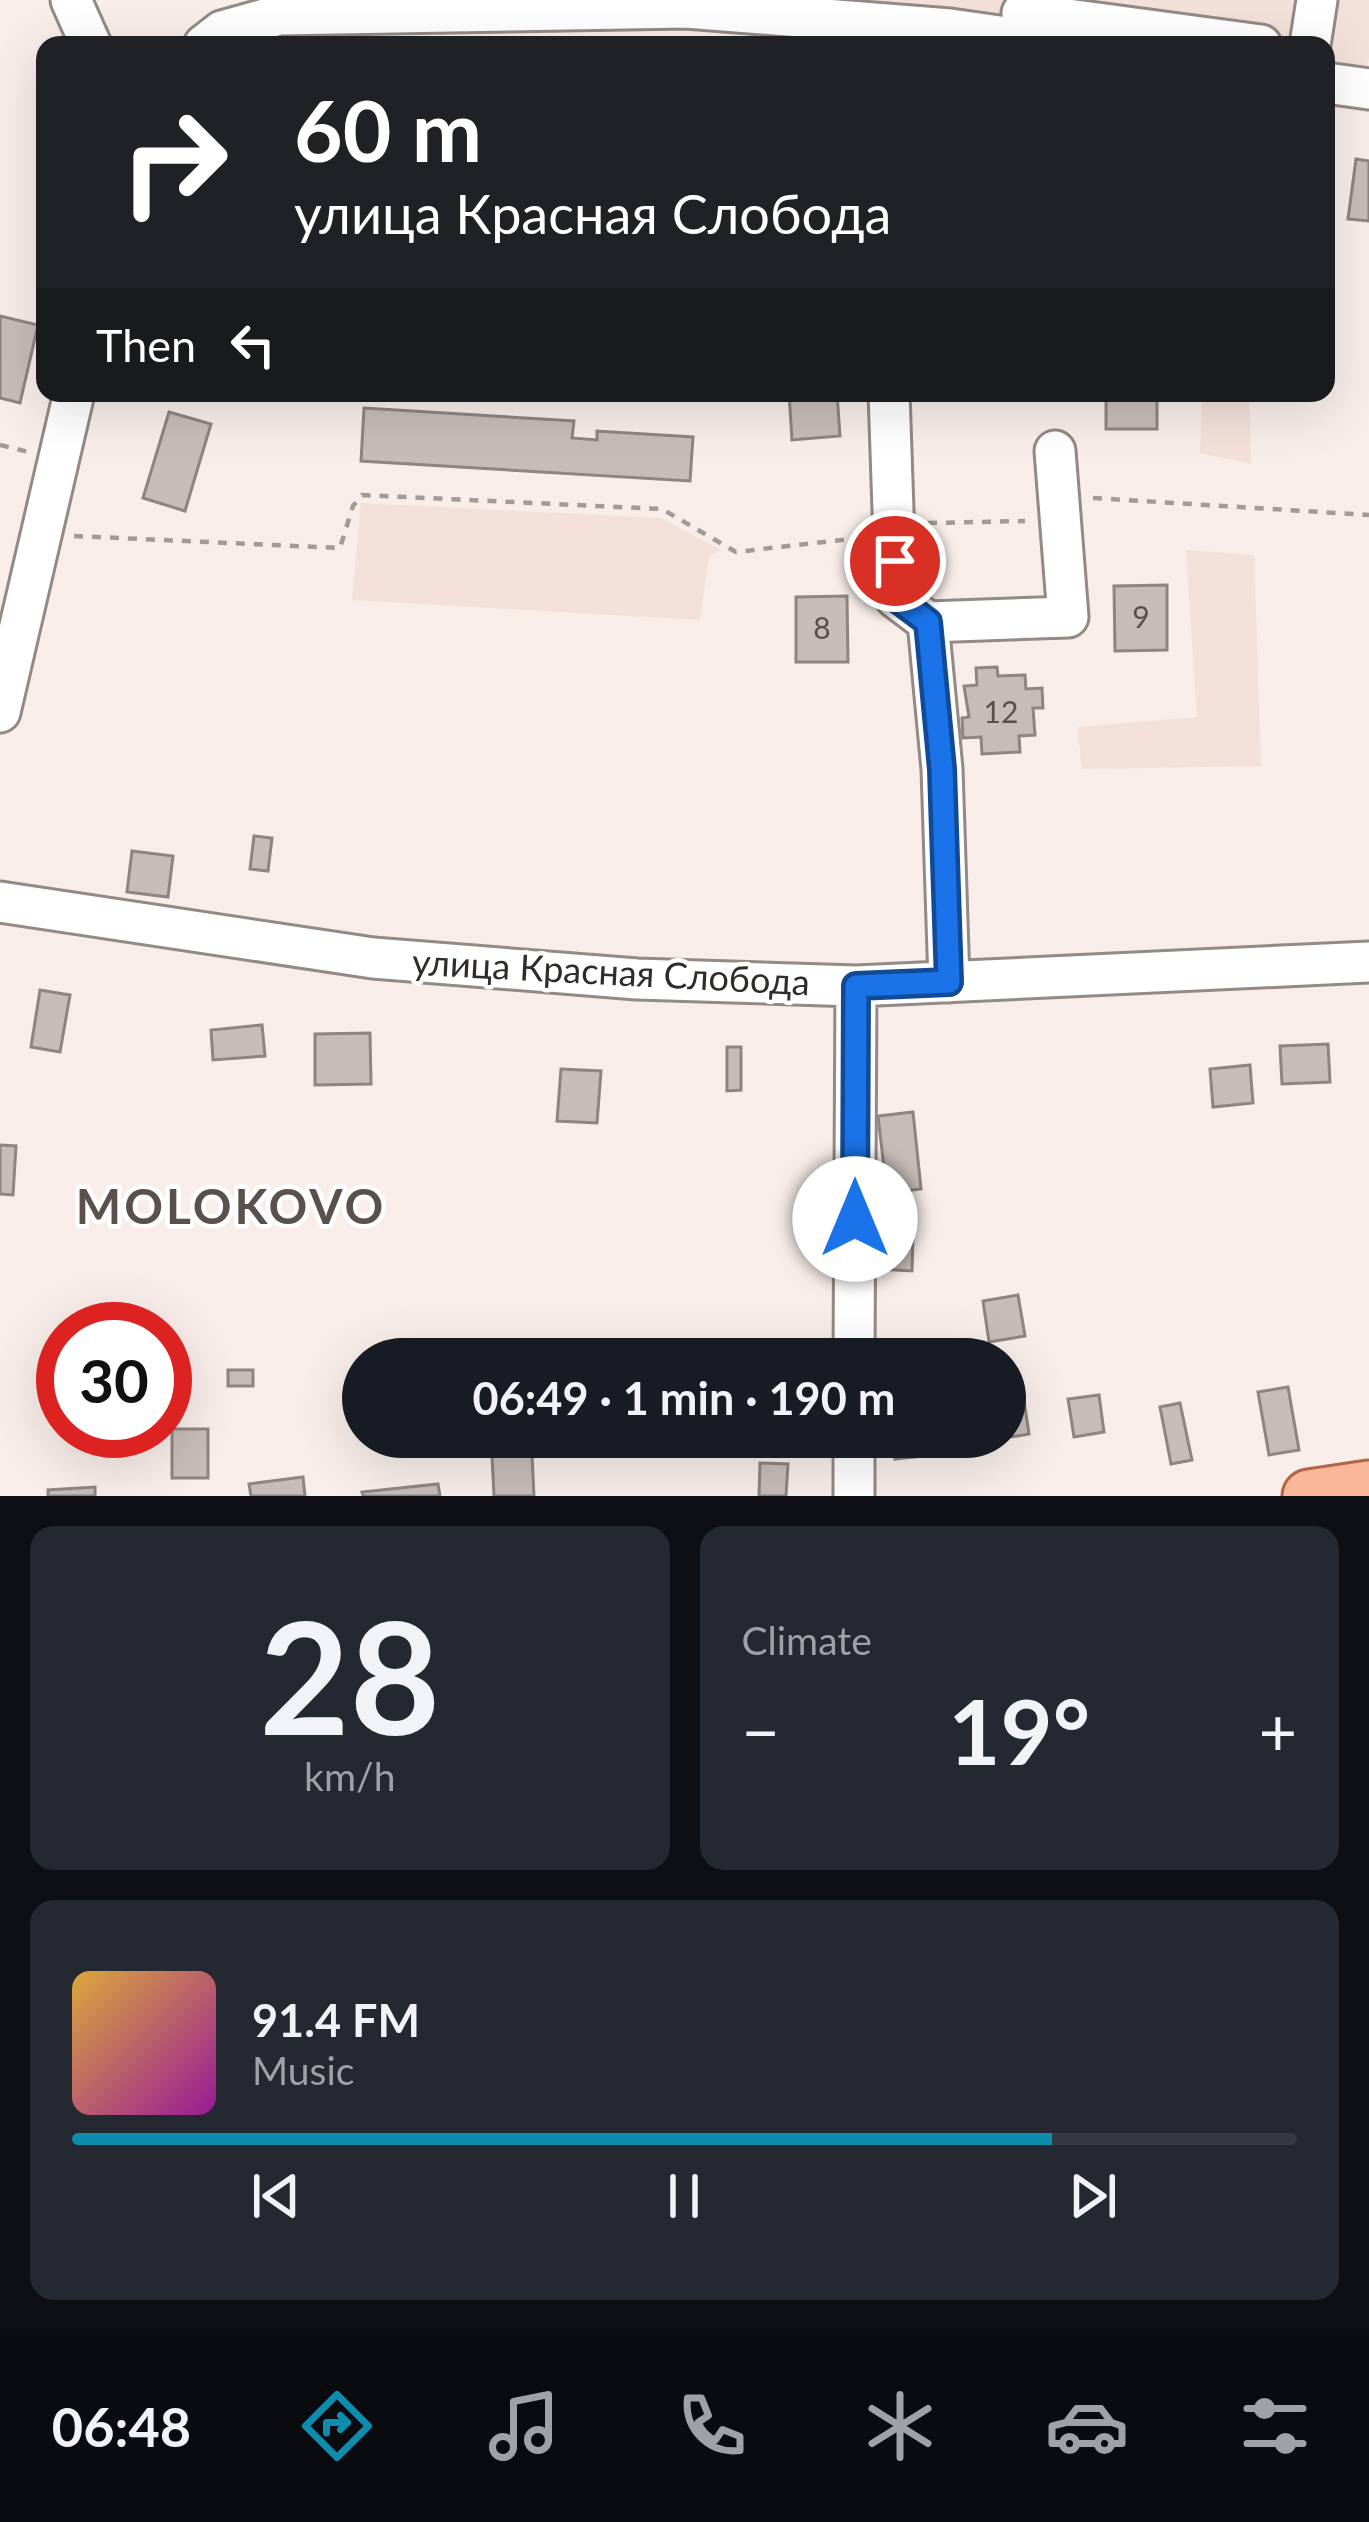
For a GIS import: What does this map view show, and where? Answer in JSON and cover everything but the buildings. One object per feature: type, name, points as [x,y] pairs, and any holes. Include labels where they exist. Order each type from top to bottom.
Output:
[{"type":"main road","points":[[1309,1496],[1369,1487]]},
{"type":"street","points":[[70,0],[87,36]]},
{"type":"street","points":[[1311,36],[1317,0]]},
{"type":"street","points":[[216,36],[279,15],[686,8],[803,30],[1001,10],[1194,36]]},
{"type":"street","points":[[950,12],[1031,36]]},
{"type":"street","points":[[1335,83],[1369,89]]},
{"type":"street","points":[[0,712],[72,402]]},
{"type":"street","points":[[889,402],[896,598],[928,622],[1068,617],[1055,451]]},
{"type":"street","points":[[928,622],[942,769],[949,982]]},
{"type":"street","name":"улица Красная Слобода","points":[[0,902],[373,958],[637,979],[856,986],[1369,962]]},
{"type":"street","points":[[854,1338],[856,986]]},
{"type":"street","points":[[854,1458],[854,1496]]},
{"type":"path","points":[[42,535],[340,548],[353,506],[362,495],[662,509],[727,549],[747,552],[856,539],[894,524],[1059,508],[1369,515]]},
{"type":"shaded area","points":[[869,0],[1369,0],[1364,81],[1335,76],[1335,36],[1087,36]]},
{"type":"shaded area","points":[[1202,402],[1249,402],[1251,464],[1200,453]]},
{"type":"shaded area","points":[[361,503],[661,518],[721,550],[709,557],[700,620],[352,600]]},
{"type":"shaded area","points":[[1186,550],[1254,555],[1261,766],[1082,769],[1077,727],[1197,717]]},
{"type":"district","name":"MOLOKOVO","points":[[231,1207]]},
{"type":"route","points":[[855,1219],[856,986],[949,982],[942,769],[928,622],[896,598],[895,561]]}]
